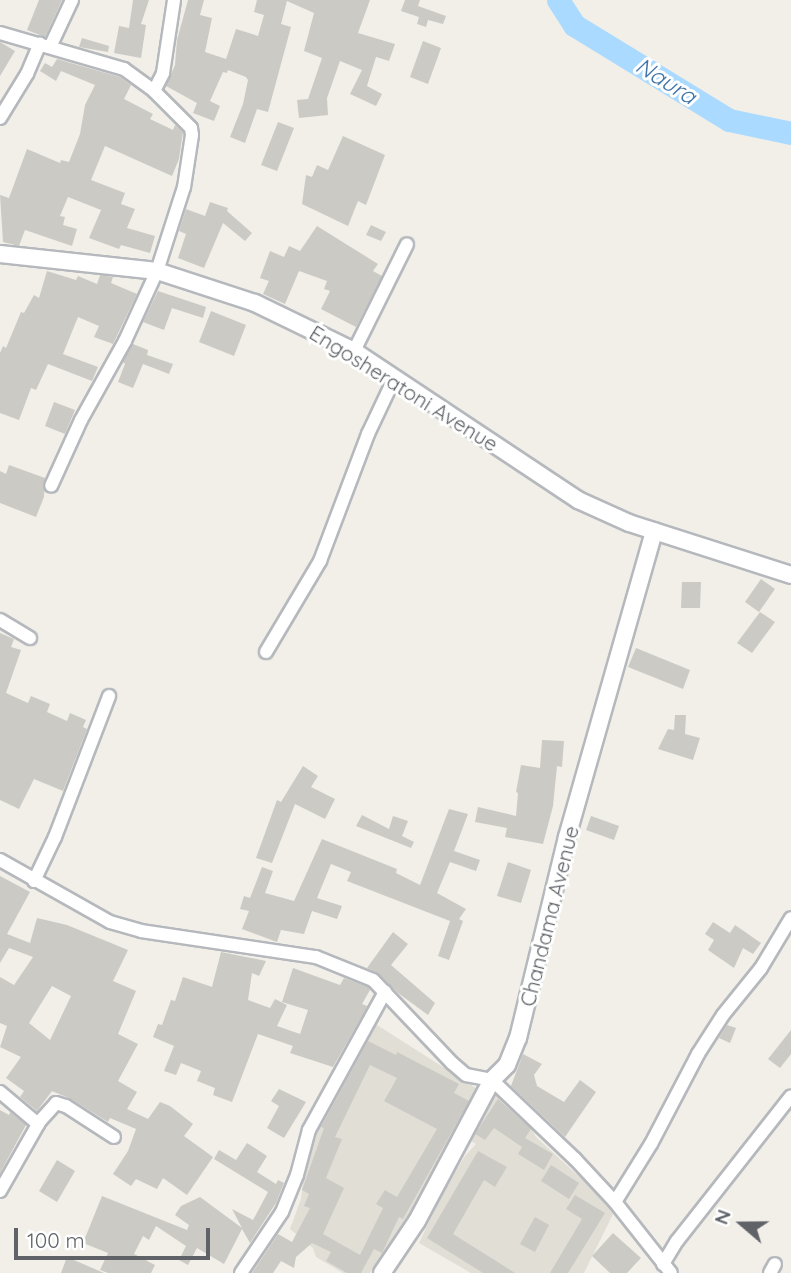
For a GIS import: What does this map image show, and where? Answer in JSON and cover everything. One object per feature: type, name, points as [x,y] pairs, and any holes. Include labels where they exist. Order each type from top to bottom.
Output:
[{"type":"street","points":[[0,118],[72,0]]},
{"type":"street","points":[[154,91],[163,74],[174,0]]},
{"type":"street","points":[[0,33],[124,69],[154,91],[191,128],[192,135],[184,187],[157,271],[125,341],[81,420],[51,486]]},
{"type":"street","points":[[354,351],[407,244]]},
{"type":"street","name":"Engosheratoni Avenue","points":[[0,254],[157,271],[255,303],[354,351],[558,488],[601,511],[791,575]]},
{"type":"street","points":[[266,652],[320,561],[368,434],[394,377]]},
{"type":"street","name":"Chandama Avenue","points":[[382,1273],[417,1221],[492,1080],[507,1065],[527,1008],[568,837],[654,531]]},
{"type":"street","points":[[0,620],[30,638]]},
{"type":"street","points":[[34,881],[55,837],[109,696]]},
{"type":"street","points":[[0,860],[110,922],[141,931],[316,957],[373,980],[452,1063],[466,1074],[492,1080],[615,1202],[667,1268]]},
{"type":"street","points":[[615,1202],[651,1144],[698,1054],[723,1015],[761,968],[791,918]]},
{"type":"street","points":[[241,1273],[282,1212],[297,1175],[309,1130],[386,992]]},
{"type":"street","points":[[0,1092],[38,1124]]},
{"type":"street","points":[[667,1268],[677,1241],[706,1208],[791,1096]]},
{"type":"street","points":[[0,1191],[38,1124],[56,1103],[66,1106],[114,1137]]},
{"type":"shaded area","points":[[374,1023],[479,1090],[434,1181],[370,1273],[343,1273],[316,1257],[313,1248],[290,1229],[301,1199],[304,1171],[317,1121]]},
{"type":"shaded area","points":[[498,1091],[522,1113],[536,1137],[598,1194],[613,1214],[584,1273],[471,1273],[419,1243],[444,1190],[465,1156],[476,1144],[467,1138]]},
{"type":"building","points":[[39,0],[62,0],[45,37],[27,30]]},
{"type":"building","points":[[133,0],[149,0],[141,24],[146,25],[141,58],[114,53],[119,26],[129,28]]},
{"type":"building","points":[[188,0],[204,0],[200,15],[212,18],[205,52],[226,59],[236,29],[258,36],[264,15],[254,12],[257,0],[370,0],[358,33],[395,44],[389,61],[376,57],[367,86],[382,94],[376,106],[350,94],[362,70],[340,61],[327,98],[328,115],[299,118],[297,100],[308,99],[322,58],[304,51],[314,13],[287,1],[281,24],[291,27],[268,112],[257,109],[245,143],[230,137],[243,104],[248,80],[246,77],[228,70],[227,73],[223,72],[210,101],[220,106],[214,121],[193,113],[197,103],[166,86],[175,65],[177,40]]},
{"type":"building","points":[[405,0],[420,0],[418,6],[446,16],[443,24],[428,20],[426,27],[417,24],[419,17],[401,11]]},
{"type":"building","points":[[82,38],[109,46],[108,52],[79,47]]},
{"type":"building","points":[[423,41],[441,48],[428,84],[410,77]]},
{"type":"building","points":[[0,42],[15,51],[0,76]]},
{"type":"building","points":[[57,59],[120,77],[131,85],[124,99],[153,114],[150,119],[173,130],[175,125],[183,132],[179,159],[172,176],[105,146],[91,180],[125,193],[121,204],[135,209],[127,228],[155,236],[150,253],[121,245],[119,249],[89,238],[101,210],[68,197],[60,216],[65,217],[63,225],[77,229],[72,246],[25,230],[19,246],[3,242],[0,195],[9,198],[27,149],[60,163],[61,160],[69,162],[80,134],[85,105],[95,85],[61,71],[56,81],[40,71],[45,63],[52,67]]},
{"type":"building","points":[[278,122],[294,128],[277,171],[261,165]]},
{"type":"building","points":[[343,136],[385,155],[366,205],[358,201],[348,226],[302,204],[306,175],[312,177],[317,165],[328,170]]},
{"type":"building","points":[[210,202],[228,208],[227,211],[252,233],[245,241],[223,223],[204,268],[178,258],[186,234],[179,231],[186,209],[205,216]]},
{"type":"building","points":[[371,225],[386,232],[381,241],[366,235]]},
{"type":"building","points":[[317,226],[378,264],[373,271],[382,276],[356,327],[321,309],[330,291],[324,289],[327,281],[299,271],[285,304],[263,294],[269,281],[260,278],[270,251],[284,257],[289,246],[300,251]]},
{"type":"building","points":[[47,271],[76,280],[78,276],[97,284],[100,275],[113,277],[111,283],[137,294],[113,344],[94,337],[99,326],[78,317],[63,354],[98,367],[92,381],[48,364],[36,390],[31,388],[19,420],[0,413],[0,353],[3,346],[6,348],[21,312],[24,313],[34,295],[39,298]]},
{"type":"building","points":[[158,291],[206,307],[203,318],[172,308],[164,330],[143,322]]},
{"type":"building","points":[[211,311],[246,325],[234,356],[199,342]]},
{"type":"building","points":[[133,344],[148,350],[147,355],[173,364],[169,374],[143,364],[133,388],[118,382],[125,364],[123,362]]},
{"type":"building","points":[[54,402],[75,410],[65,434],[45,426]]},
{"type":"building","points":[[9,465],[45,478],[44,497],[36,517],[0,503],[0,471],[6,474]]},
{"type":"building","points":[[761,579],[775,589],[759,612],[745,602]]},
{"type":"building","points":[[682,582],[701,582],[700,608],[681,608]]},
{"type":"building","points":[[760,612],[775,622],[752,653],[737,643]]},
{"type":"building","points":[[0,633],[14,639],[11,647],[21,650],[6,693],[28,703],[31,696],[50,704],[47,712],[67,721],[70,713],[86,720],[83,727],[87,729],[63,791],[34,779],[19,809],[0,800]]},
{"type":"building","points":[[636,648],[690,670],[683,689],[628,667]]},
{"type":"building","points":[[675,715],[686,715],[685,734],[700,738],[693,760],[658,749],[668,729],[674,730]]},
{"type":"building","points":[[542,740],[564,741],[562,767],[557,766],[553,806],[543,844],[505,837],[507,828],[475,822],[478,807],[516,816],[516,792],[521,765],[540,768]]},
{"type":"building","points":[[303,766],[318,776],[311,787],[335,799],[325,819],[295,804],[272,863],[256,858],[277,800],[281,802]]},
{"type":"building","points":[[449,809],[468,814],[454,851],[480,860],[476,871],[450,862],[437,893],[466,909],[459,919],[463,921],[449,960],[438,956],[450,921],[347,881],[351,872],[331,864],[317,898],[342,906],[337,919],[312,911],[304,934],[281,930],[277,942],[242,929],[249,911],[240,909],[244,896],[250,898],[262,867],[273,871],[265,893],[294,901],[322,839],[397,869],[396,873],[420,885]]},
{"type":"building","points":[[362,815],[389,829],[393,816],[408,821],[402,836],[414,842],[411,848],[356,826]]},
{"type":"building","points":[[591,816],[619,826],[614,840],[586,830]]},
{"type":"building","points":[[508,862],[531,870],[521,903],[497,896]]},
{"type":"building","points":[[0,876],[30,892],[7,934],[30,943],[37,918],[67,925],[128,950],[113,981],[136,991],[118,1034],[138,1044],[118,1081],[137,1092],[127,1109],[148,1119],[160,1102],[170,1106],[193,1124],[184,1136],[213,1157],[187,1195],[163,1178],[157,1189],[136,1179],[131,1186],[113,1174],[128,1151],[136,1129],[110,1118],[108,1122],[71,1099],[52,1091],[37,1111],[20,1097],[24,1091],[6,1078],[21,1057],[0,1047],[7,1026],[0,1023],[0,977],[14,985],[33,957],[9,948],[0,963]],"holes":[[[52,986],[71,996],[50,1040],[29,1023]]]},
{"type":"building","points":[[713,922],[730,933],[735,925],[761,943],[753,954],[743,948],[734,968],[708,950],[714,940],[705,934]]},
{"type":"building","points":[[393,932],[408,944],[391,965],[435,1003],[428,1015],[398,993],[379,974],[367,968]]},
{"type":"building","points":[[221,952],[266,961],[259,976],[252,973],[248,1000],[270,1008],[275,999],[287,1005],[277,1026],[300,1034],[308,1010],[282,1002],[293,968],[340,985],[344,978],[368,987],[370,990],[362,1004],[367,1006],[366,1009],[333,1067],[290,1053],[293,1046],[258,1034],[232,1102],[213,1095],[215,1088],[197,1081],[201,1071],[181,1063],[176,1075],[164,1071],[174,1046],[153,1037],[158,1024],[162,1025],[171,1000],[175,1001],[183,977],[212,987]]},
{"type":"building","points":[[727,1025],[736,1028],[730,1043],[719,1038]]},
{"type":"building","points":[[791,1030],[791,1054],[780,1068],[768,1059]]},
{"type":"building","points":[[368,1041],[396,1055],[397,1052],[459,1084],[454,1093],[469,1101],[403,1219],[399,1217],[382,1253],[374,1249],[361,1273],[347,1273],[326,1261],[331,1252],[312,1243],[296,1257],[294,1268],[281,1261],[273,1273],[252,1273],[278,1234],[292,1242],[310,1208],[304,1206],[309,1194],[302,1190],[324,1128],[321,1127]],"holes":[[[370,1065],[397,1078],[384,1101],[437,1129],[397,1197],[385,1190],[376,1204],[383,1208],[360,1255],[323,1234],[344,1188],[326,1178],[342,1139],[335,1137]]]},
{"type":"building","points":[[523,1054],[542,1064],[534,1075],[537,1086],[564,1102],[580,1080],[596,1092],[565,1137],[511,1086]]},
{"type":"building","points":[[279,1089],[306,1102],[284,1138],[267,1128],[279,1106],[271,1101]]},
{"type":"building","points":[[498,1099],[531,1129],[525,1138],[553,1154],[544,1170],[518,1154],[522,1147],[494,1128],[485,1140],[475,1134]]},
{"type":"building","points":[[0,1110],[9,1115],[10,1112],[26,1125],[0,1173]]},
{"type":"building","points":[[247,1143],[267,1156],[257,1172],[276,1184],[278,1180],[284,1183],[276,1203],[250,1243],[242,1229],[224,1264],[197,1248],[188,1265],[179,1260],[186,1246],[156,1226],[149,1240],[143,1236],[134,1254],[155,1265],[151,1273],[108,1273],[100,1270],[108,1253],[83,1243],[102,1196],[187,1230],[189,1225],[175,1215],[181,1206],[200,1197],[242,1228],[232,1209],[253,1220],[268,1192],[214,1159],[219,1150],[236,1160]]},
{"type":"building","points":[[478,1151],[507,1167],[495,1187],[484,1180],[453,1234],[515,1273],[483,1273],[427,1238]]},
{"type":"building","points":[[57,1160],[75,1171],[57,1202],[39,1191]]},
{"type":"building","points":[[551,1165],[579,1183],[569,1199],[541,1181]]},
{"type":"building","points":[[575,1195],[605,1213],[568,1273],[550,1273],[582,1219],[566,1209]]},
{"type":"building","points":[[535,1217],[549,1225],[535,1252],[520,1244]]},
{"type":"building","points":[[613,1233],[641,1258],[627,1273],[610,1273],[592,1256]]},
{"type":"building","points":[[67,1257],[104,1273],[61,1273]]},
{"type":"waterway","name":"Naura","points":[[558,0],[574,25],[729,120],[791,133]]}]
